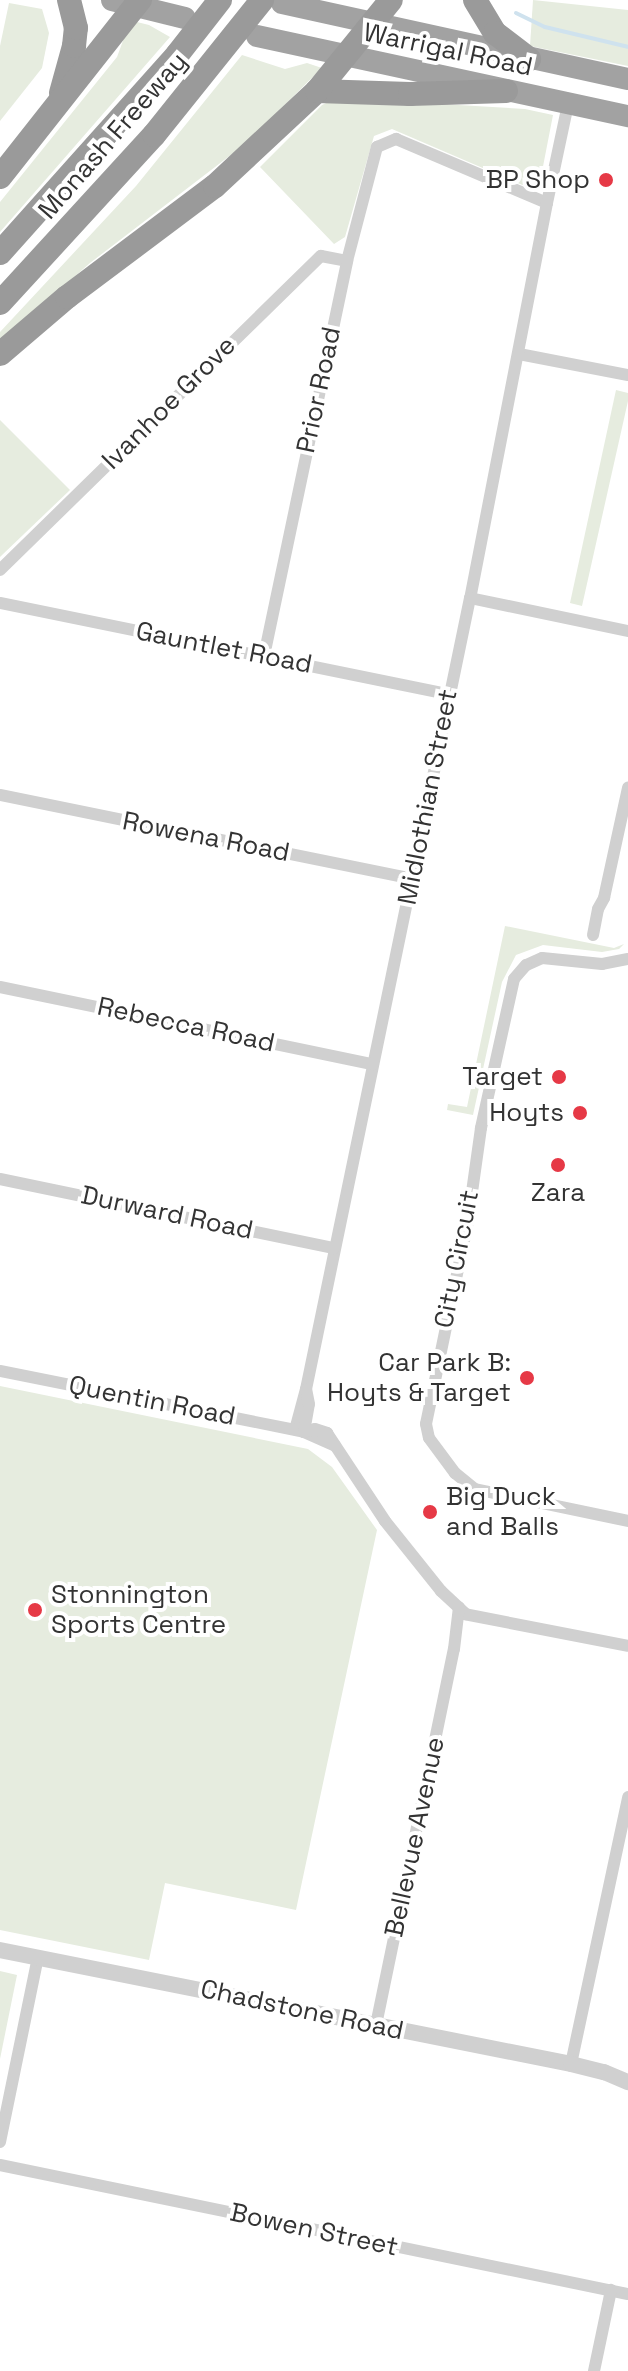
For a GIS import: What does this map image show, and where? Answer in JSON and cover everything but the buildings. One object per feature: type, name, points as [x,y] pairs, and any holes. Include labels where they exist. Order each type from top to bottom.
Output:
[{"type":"highway","points":[[58,103],[76,28],[69,0]]},
{"type":"highway","name":"Monash Freeway","points":[[0,253],[177,55],[220,0]]},
{"type":"highway","points":[[0,354],[67,297],[215,186],[317,91],[391,0]]},
{"type":"highway","points":[[475,0],[495,33],[529,59]]},
{"type":"highway","points":[[0,177],[58,103],[129,2],[185,18]]},
{"type":"highway","name":"Monash Freeway","points":[[0,303],[93,205],[214,63],[272,2]]},
{"type":"highway","name":"Warrigal Road","points":[[272,2],[628,79]]},
{"type":"highway","name":"Warrigal Road","points":[[257,36],[628,116]]},
{"type":"highway","points":[[317,91],[410,94],[506,91]]},
{"type":"street","name":"Midlothian Street","points":[[299,1431],[309,1404],[306,1389],[334,1248],[470,598],[568,104]]},
{"type":"street","name":"Prior Road","points":[[264,656],[347,261],[377,147],[396,139],[547,203]]},
{"type":"street","name":"Ivanhoe Grove","points":[[0,570],[321,256],[347,261]]},
{"type":"street","points":[[519,354],[628,375]]},
{"type":"street","points":[[470,598],[628,631]]},
{"type":"street","name":"Gauntlet Road","points":[[0,603],[448,694]]},
{"type":"street","points":[[593,935],[628,788]]},
{"type":"street","name":"Rowena Road","points":[[0,795],[412,879]]},
{"type":"street","name":"City Circuit","points":[[628,959],[602,964],[542,958],[526,965],[514,979],[481,1128],[468,1221],[426,1424],[429,1438],[455,1473],[475,1489],[628,1521]]},
{"type":"street","name":"Rebecca Road","points":[[0,987],[373,1064]]},
{"type":"street","name":"Durward Road","points":[[0,1179],[334,1248]]},
{"type":"street","name":"Quentin Road","points":[[0,1371],[299,1431],[335,1446],[385,1521],[441,1591],[443,1601],[461,1611]]},
{"type":"street","points":[[461,1611],[628,1646]]},
{"type":"street","name":"Bellevue Avenue","points":[[376,2025],[454,1649],[461,1637],[461,1611]]},
{"type":"street","points":[[571,2064],[628,1797]]},
{"type":"street","name":"Chadstone Road","points":[[0,1950],[571,2064],[628,2082]]},
{"type":"street","points":[[0,2142],[38,1957]]},
{"type":"street","name":"Chadstone Road","points":[[604,2072],[628,2071]]},
{"type":"street","name":"Bowen Street","points":[[0,2165],[628,2294]]},
{"type":"street","points":[[594,2371],[611,2290]]},
{"type":"shaded area","points":[[533,0],[628,10],[628,66],[530,46]]},
{"type":"shaded area","points":[[9,3],[42,9],[49,33],[42,68],[0,121],[0,46]]},
{"type":"shaded area","points":[[137,22],[170,37],[0,232],[0,202],[117,57],[124,38]]},
{"type":"shaded area","points":[[242,55],[285,69],[307,63],[322,68],[245,144],[90,263],[0,342],[0,332],[136,186]]},
{"type":"shaded area","points":[[337,98],[525,109],[553,115],[539,187],[534,190],[392,129],[374,136],[345,237],[334,244],[260,167],[322,105]]},
{"type":"shaded area","points":[[616,390],[628,393],[628,401],[582,606],[570,603]]},
{"type":"shaded area","points":[[0,420],[70,490],[0,557]]},
{"type":"shaded area","points":[[505,926],[614,948],[624,944],[619,949],[602,952],[543,945],[516,955],[502,982],[473,1115],[447,1110],[448,1104],[467,1107]]},
{"type":"shaded area","points":[[0,1386],[308,1449],[332,1467],[377,1530],[296,1910],[165,1883],[149,1960],[0,1930]]},
{"type":"shaded area","points":[[0,1971],[17,1975],[0,2059]]},
{"type":"waterway","points":[[516,13],[545,27],[628,47]]},
{"type":"place","name":"BP Shop","points":[[606,180]]},
{"type":"place","name":"Target","points":[[559,1077]]},
{"type":"place","name":"Hoyts","points":[[580,1113]]},
{"type":"place","name":"Zara","points":[[558,1165]]},
{"type":"place","name":"Car Park B: Hoyts & Target","points":[[527,1378]]},
{"type":"place","name":"Big Duck and Balls","points":[[430,1512]]},
{"type":"place","name":"Stonnington Sports Centre","points":[[35,1610]]}]
